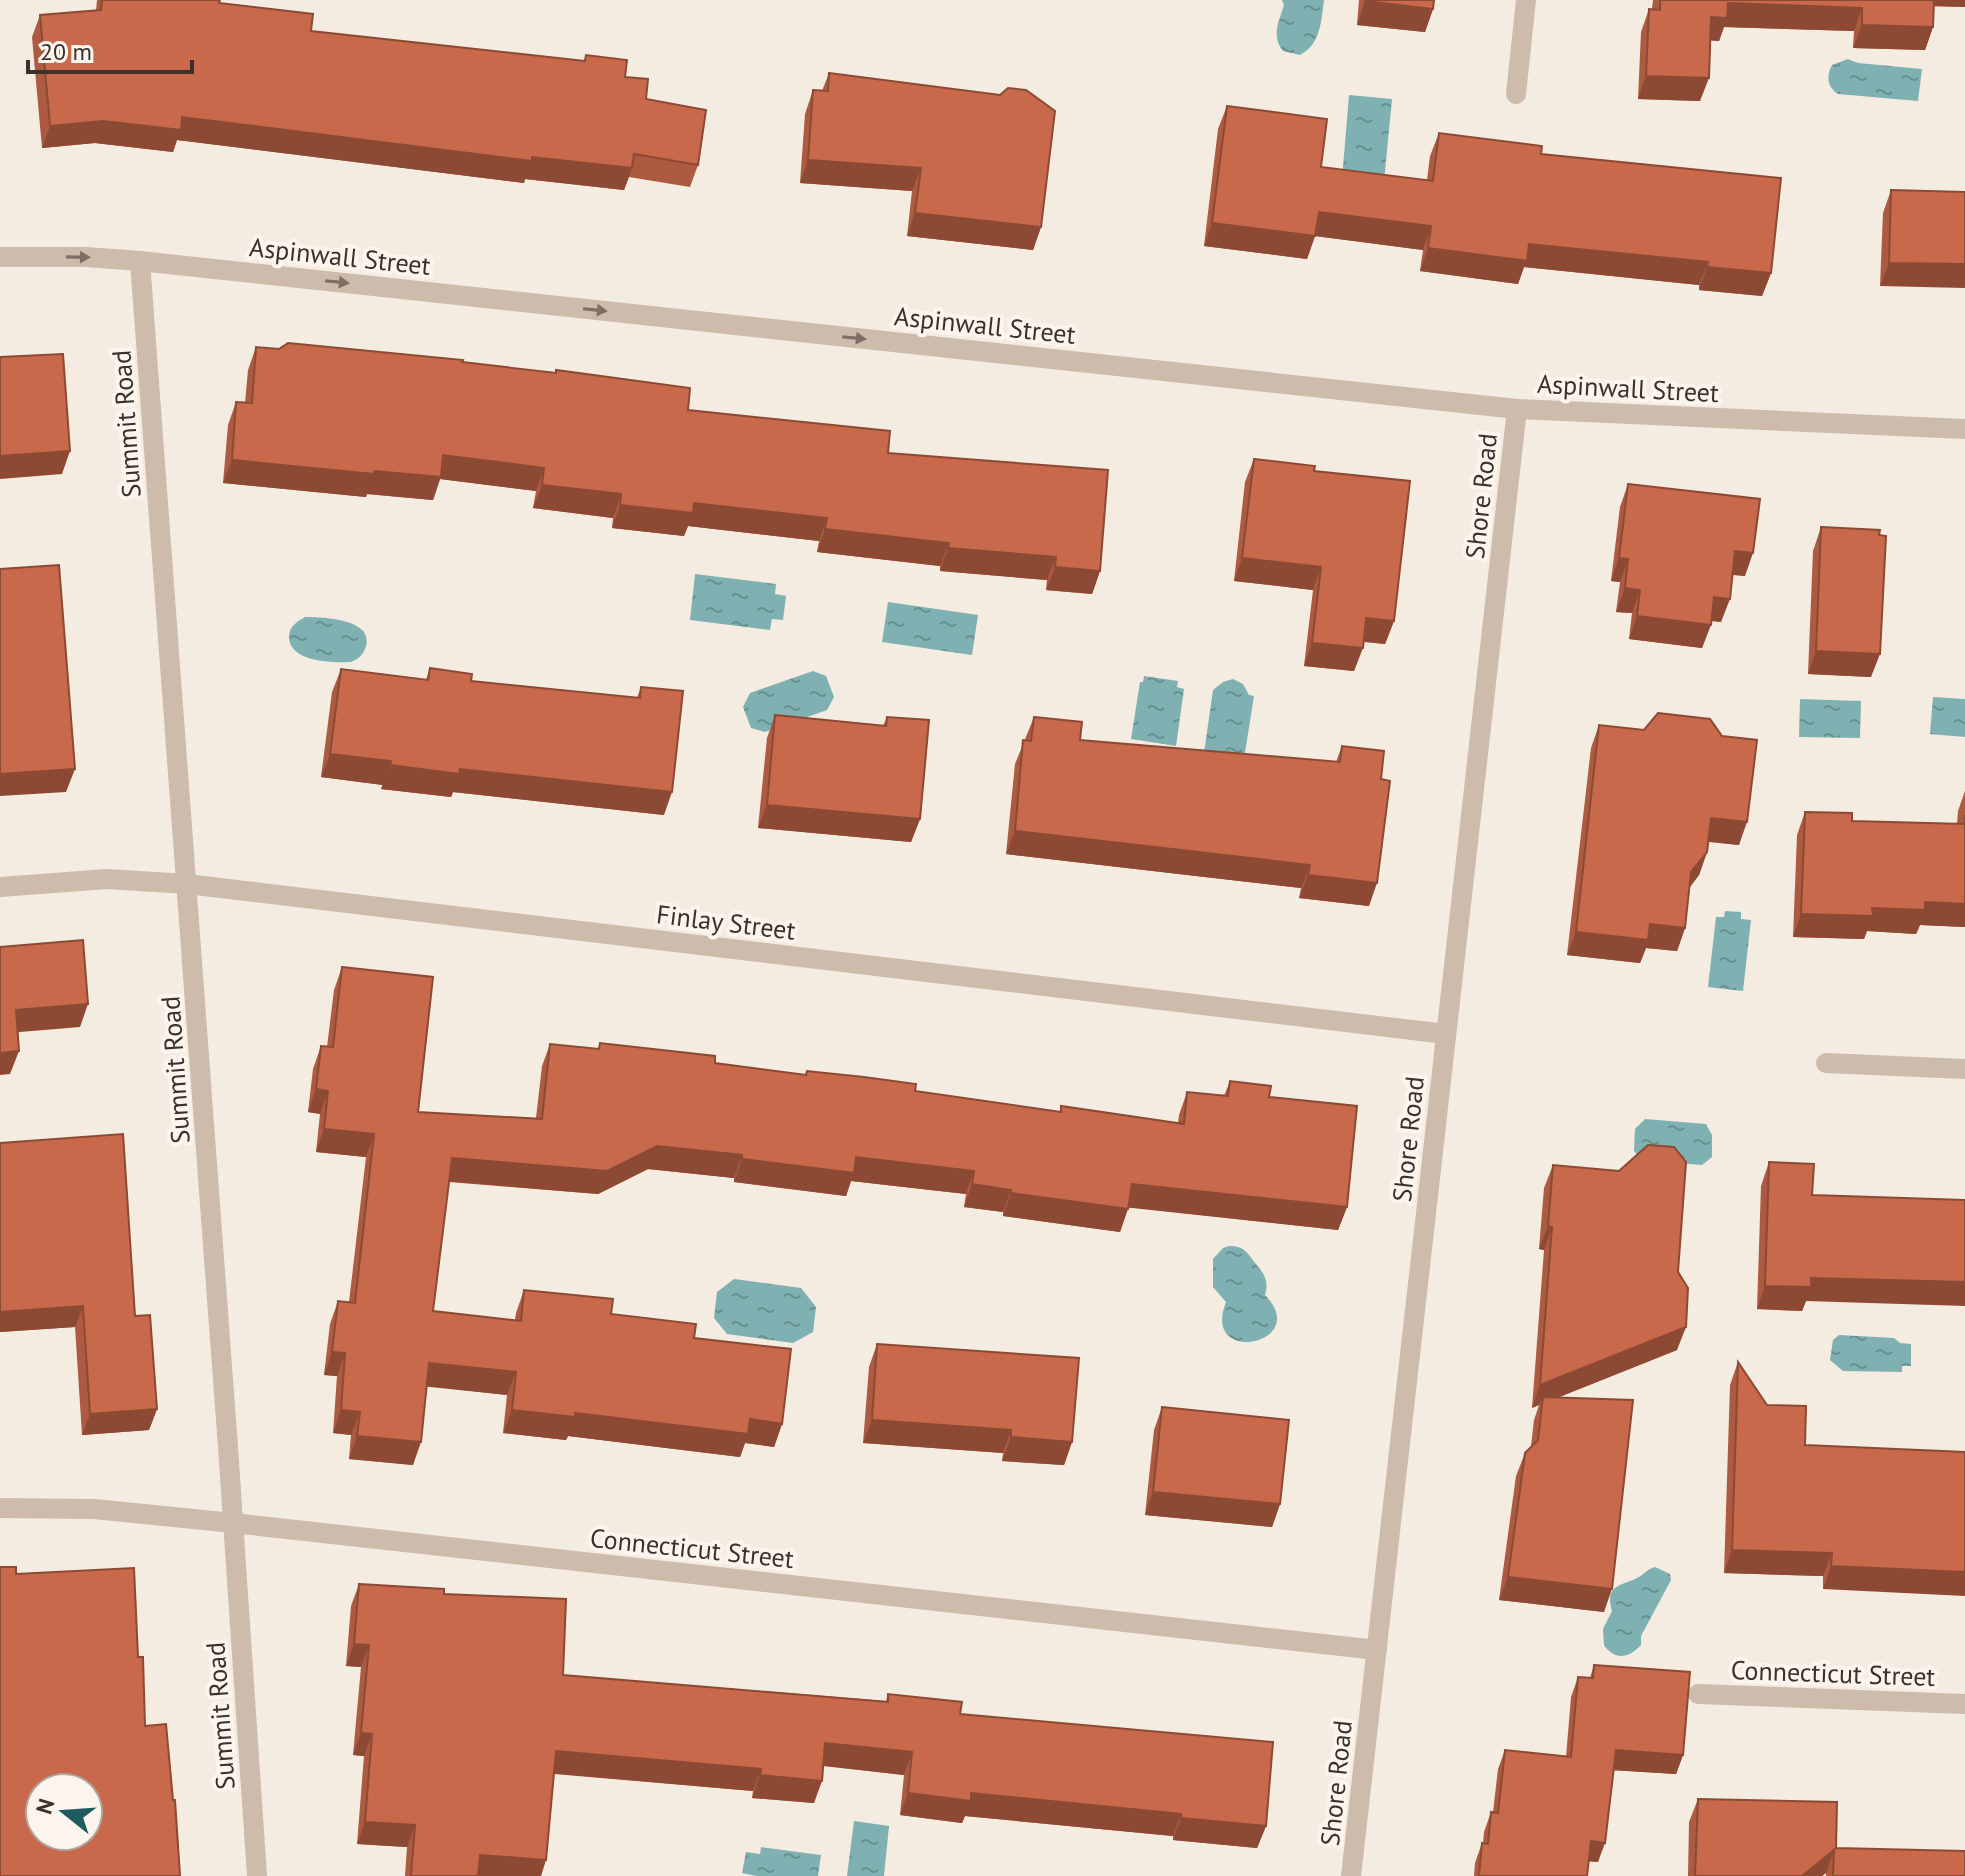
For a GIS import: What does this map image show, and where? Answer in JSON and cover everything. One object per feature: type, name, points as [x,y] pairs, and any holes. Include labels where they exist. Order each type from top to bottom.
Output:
[{"type":"street","points":[[1516,94],[1526,0]]},
{"type":"street","name":"Aspinwall Street","points":[[0,257],[86,257],[140,261],[1517,409],[1965,429]]},
{"type":"street","name":"Summit Road","points":[[140,261],[257,1876]]},
{"type":"street","name":"Shore Road","points":[[1351,1876],[1517,409]]},
{"type":"street","name":"Finlay Street","points":[[0,887],[107,879],[187,884],[1446,1034]]},
{"type":"street","points":[[1826,1063],[1965,1069]]},
{"type":"street","name":"Connecticut Street","points":[[0,1508],[94,1509],[233,1523],[1377,1650]]},
{"type":"street","name":"Connecticut Street","points":[[1698,1694],[1965,1704]]},
{"type":"water","points":[[1282,0],[1324,0],[1316,38],[1300,55],[1283,51],[1277,39],[1284,5]]},
{"type":"water","points":[[1848,59],[1858,63],[1922,69],[1918,101],[1838,94],[1830,85],[1829,73],[1832,65]]},
{"type":"water","points":[[1349,95],[1392,99],[1384,182],[1342,179]]},
{"type":"water","points":[[695,574],[776,584],[775,594],[786,596],[783,620],[772,619],[770,630],[690,620]]},
{"type":"water","points":[[888,602],[978,615],[972,655],[882,642]]},
{"type":"water","points":[[305,617],[335,619],[356,626],[367,639],[364,651],[351,662],[323,661],[296,652],[291,645],[290,630]]},
{"type":"water","points":[[813,671],[826,676],[834,697],[827,710],[765,732],[751,728],[743,707],[750,693]]},
{"type":"water","points":[[1144,676],[1178,681],[1177,687],[1184,689],[1176,746],[1131,739],[1140,682],[1143,682]]},
{"type":"water","points":[[1233,679],[1243,684],[1249,695],[1254,696],[1243,765],[1203,760],[1213,690]]},
{"type":"water","points":[[1933,697],[1965,699],[1965,737],[1930,734]]},
{"type":"water","points":[[1800,699],[1861,701],[1860,738],[1799,737]]},
{"type":"water","points":[[1725,911],[1741,912],[1741,919],[1751,920],[1743,991],[1708,987],[1716,917],[1724,917]]},
{"type":"water","points":[[1645,1119],[1706,1124],[1712,1135],[1712,1157],[1702,1165],[1642,1160],[1634,1151],[1635,1129]]},
{"type":"water","points":[[1229,1246],[1245,1251],[1262,1272],[1266,1282],[1265,1295],[1276,1312],[1276,1326],[1267,1336],[1254,1341],[1240,1341],[1228,1335],[1222,1322],[1226,1302],[1213,1287],[1213,1259]]},
{"type":"water","points":[[734,1279],[801,1288],[816,1307],[813,1332],[793,1343],[727,1334],[714,1318],[717,1292]]},
{"type":"water","points":[[1839,1335],[1894,1338],[1900,1343],[1911,1344],[1911,1366],[1902,1366],[1902,1372],[1843,1371],[1830,1360],[1833,1340]]},
{"type":"water","points":[[1655,1567],[1670,1574],[1671,1580],[1641,1636],[1641,1645],[1627,1655],[1613,1654],[1604,1645],[1603,1629],[1612,1611],[1612,1591]]},
{"type":"water","points":[[854,1821],[889,1826],[884,1876],[847,1876]]},
{"type":"water","points":[[761,1847],[821,1855],[818,1876],[757,1876],[742,1873],[746,1852],[760,1854]]},
{"type":"building","points":[[102,0],[220,0],[219,3],[313,14],[311,31],[585,61],[586,55],[627,60],[625,77],[648,79],[646,99],[706,110],[698,165],[634,154],[632,168],[532,157],[532,161],[182,117],[181,130],[103,121],[50,126],[40,15],[101,10]]},
{"type":"building","points":[[1365,0],[1434,0],[1433,9]]},
{"type":"building","points":[[1660,0],[1934,0],[1933,27],[1862,25],[1862,8],[1728,3],[1727,18],[1711,17],[1709,78],[1646,76],[1649,9],[1660,10]]},
{"type":"building","points":[[829,73],[1000,95],[1008,88],[1026,90],[1055,111],[1041,227],[915,213],[921,168],[808,160],[813,90],[828,91]]},
{"type":"building","points":[[1227,106],[1327,119],[1321,167],[1433,181],[1439,133],[1542,146],[1541,154],[1781,178],[1771,273],[1707,267],[1708,262],[1529,244],[1527,261],[1428,248],[1431,226],[1319,212],[1315,236],[1212,223]]},
{"type":"building","points":[[1891,190],[1965,192],[1965,264],[1889,263]]},
{"type":"building","points":[[288,343],[463,360],[556,373],[556,370],[690,388],[688,410],[890,431],[888,453],[1108,470],[1100,571],[1055,567],[1056,557],[948,548],[949,543],[825,529],[827,518],[694,503],[693,513],[620,505],[621,494],[542,485],[544,468],[443,455],[441,477],[375,471],[374,474],[232,460],[236,402],[252,403],[256,347],[279,349]]},
{"type":"building","points":[[63,354],[70,451],[0,456],[0,357]]},
{"type":"building","points":[[1254,459],[1315,466],[1314,471],[1410,481],[1394,621],[1366,618],[1363,648],[1312,643],[1321,567],[1242,558]]},
{"type":"building","points":[[1628,484],[1760,499],[1753,553],[1735,551],[1730,599],[1714,597],[1711,625],[1637,616],[1640,590],[1625,588],[1628,559],[1619,558]]},
{"type":"building","points":[[1821,527],[1880,530],[1879,535],[1886,536],[1880,654],[1816,651]]},
{"type":"building","points":[[59,565],[75,769],[0,774],[0,569]]},
{"type":"building","points":[[430,668],[472,674],[471,681],[640,698],[641,687],[683,691],[672,792],[460,769],[459,774],[390,765],[391,761],[330,754],[341,669],[428,680]]},
{"type":"building","points":[[1658,713],[1710,719],[1722,736],[1757,740],[1747,822],[1711,818],[1707,852],[1691,872],[1685,928],[1650,924],[1648,940],[1576,932],[1599,725],[1644,730]]},
{"type":"building","points":[[775,715],[886,726],[887,717],[929,720],[920,819],[767,805]]},
{"type":"building","points":[[1034,717],[1082,722],[1080,740],[1340,762],[1342,746],[1384,751],[1381,779],[1390,781],[1377,883],[1308,875],[1310,865],[1015,831],[1023,740],[1031,741]]},
{"type":"building","points":[[1805,812],[1852,813],[1852,821],[1965,824],[1965,904],[1925,902],[1925,910],[1872,908],[1873,916],[1801,914]]},
{"type":"building","points":[[83,940],[88,1004],[16,1010],[19,1051],[0,1053],[0,947]]},
{"type":"building","points":[[342,967],[433,977],[418,1112],[542,1119],[550,1044],[599,1049],[600,1043],[715,1056],[715,1063],[806,1075],[807,1071],[864,1077],[916,1084],[915,1091],[1061,1112],[1061,1106],[1184,1124],[1187,1092],[1228,1096],[1230,1081],[1271,1086],[1269,1097],[1357,1106],[1347,1207],[1132,1184],[1128,1209],[1011,1193],[1011,1190],[972,1184],[974,1171],[856,1157],[854,1173],[742,1159],[742,1155],[657,1146],[607,1171],[452,1158],[433,1311],[521,1321],[524,1290],[613,1299],[611,1314],[696,1324],[694,1338],[791,1349],[782,1424],[750,1419],[748,1434],[575,1413],[575,1417],[512,1410],[516,1372],[429,1363],[421,1442],[357,1436],[360,1412],[341,1410],[345,1353],[332,1352],[338,1301],[355,1303],[374,1134],[324,1129],[328,1091],[316,1089],[321,1046],[333,1047]]},
{"type":"building","points":[[123,1134],[135,1316],[150,1315],[157,1409],[90,1414],[83,1306],[0,1312],[0,1143]]},
{"type":"building","points":[[1648,1145],[1674,1147],[1686,1162],[1678,1272],[1688,1288],[1686,1327],[1540,1385],[1552,1227],[1548,1226],[1553,1165],[1619,1171]]},
{"type":"building","points":[[1769,1162],[1814,1164],[1812,1195],[1965,1200],[1965,1282],[1811,1278],[1811,1287],[1765,1286]]},
{"type":"building","points":[[877,1344],[1079,1358],[1072,1442],[1011,1437],[1011,1430],[872,1420]]},
{"type":"building","points":[[1738,1362],[1767,1405],[1806,1406],[1805,1445],[1965,1452],[1965,1572],[1831,1566],[1832,1553],[1732,1550]]},
{"type":"building","points":[[1543,1397],[1633,1400],[1612,1589],[1508,1577],[1525,1453],[1538,1440]]},
{"type":"building","points":[[1162,1407],[1289,1420],[1280,1504],[1153,1492]]},
{"type":"building","points":[[0,1567],[16,1567],[16,1574],[134,1568],[138,1657],[143,1657],[145,1726],[166,1724],[180,1876],[0,1876]]},
{"type":"building","points":[[359,1584],[444,1589],[444,1594],[566,1599],[563,1675],[888,1702],[888,1694],[962,1702],[960,1714],[1273,1742],[1266,1826],[1181,1818],[1181,1814],[971,1793],[971,1801],[908,1793],[912,1752],[825,1743],[822,1781],[760,1775],[761,1769],[556,1751],[546,1860],[480,1855],[478,1876],[411,1876],[415,1825],[365,1822],[372,1734],[361,1733],[369,1645],[354,1644]]},
{"type":"building","points":[[1594,1665],[1690,1672],[1683,1755],[1616,1750],[1605,1843],[1591,1841],[1587,1876],[1479,1876],[1482,1843],[1488,1844],[1491,1812],[1498,1813],[1505,1750],[1571,1757],[1578,1677],[1593,1678]]},
{"type":"building","points":[[1698,1799],[1837,1802],[1836,1848],[1965,1851],[1965,1876],[1833,1876],[1834,1850],[1802,1876],[1695,1876]]}]
